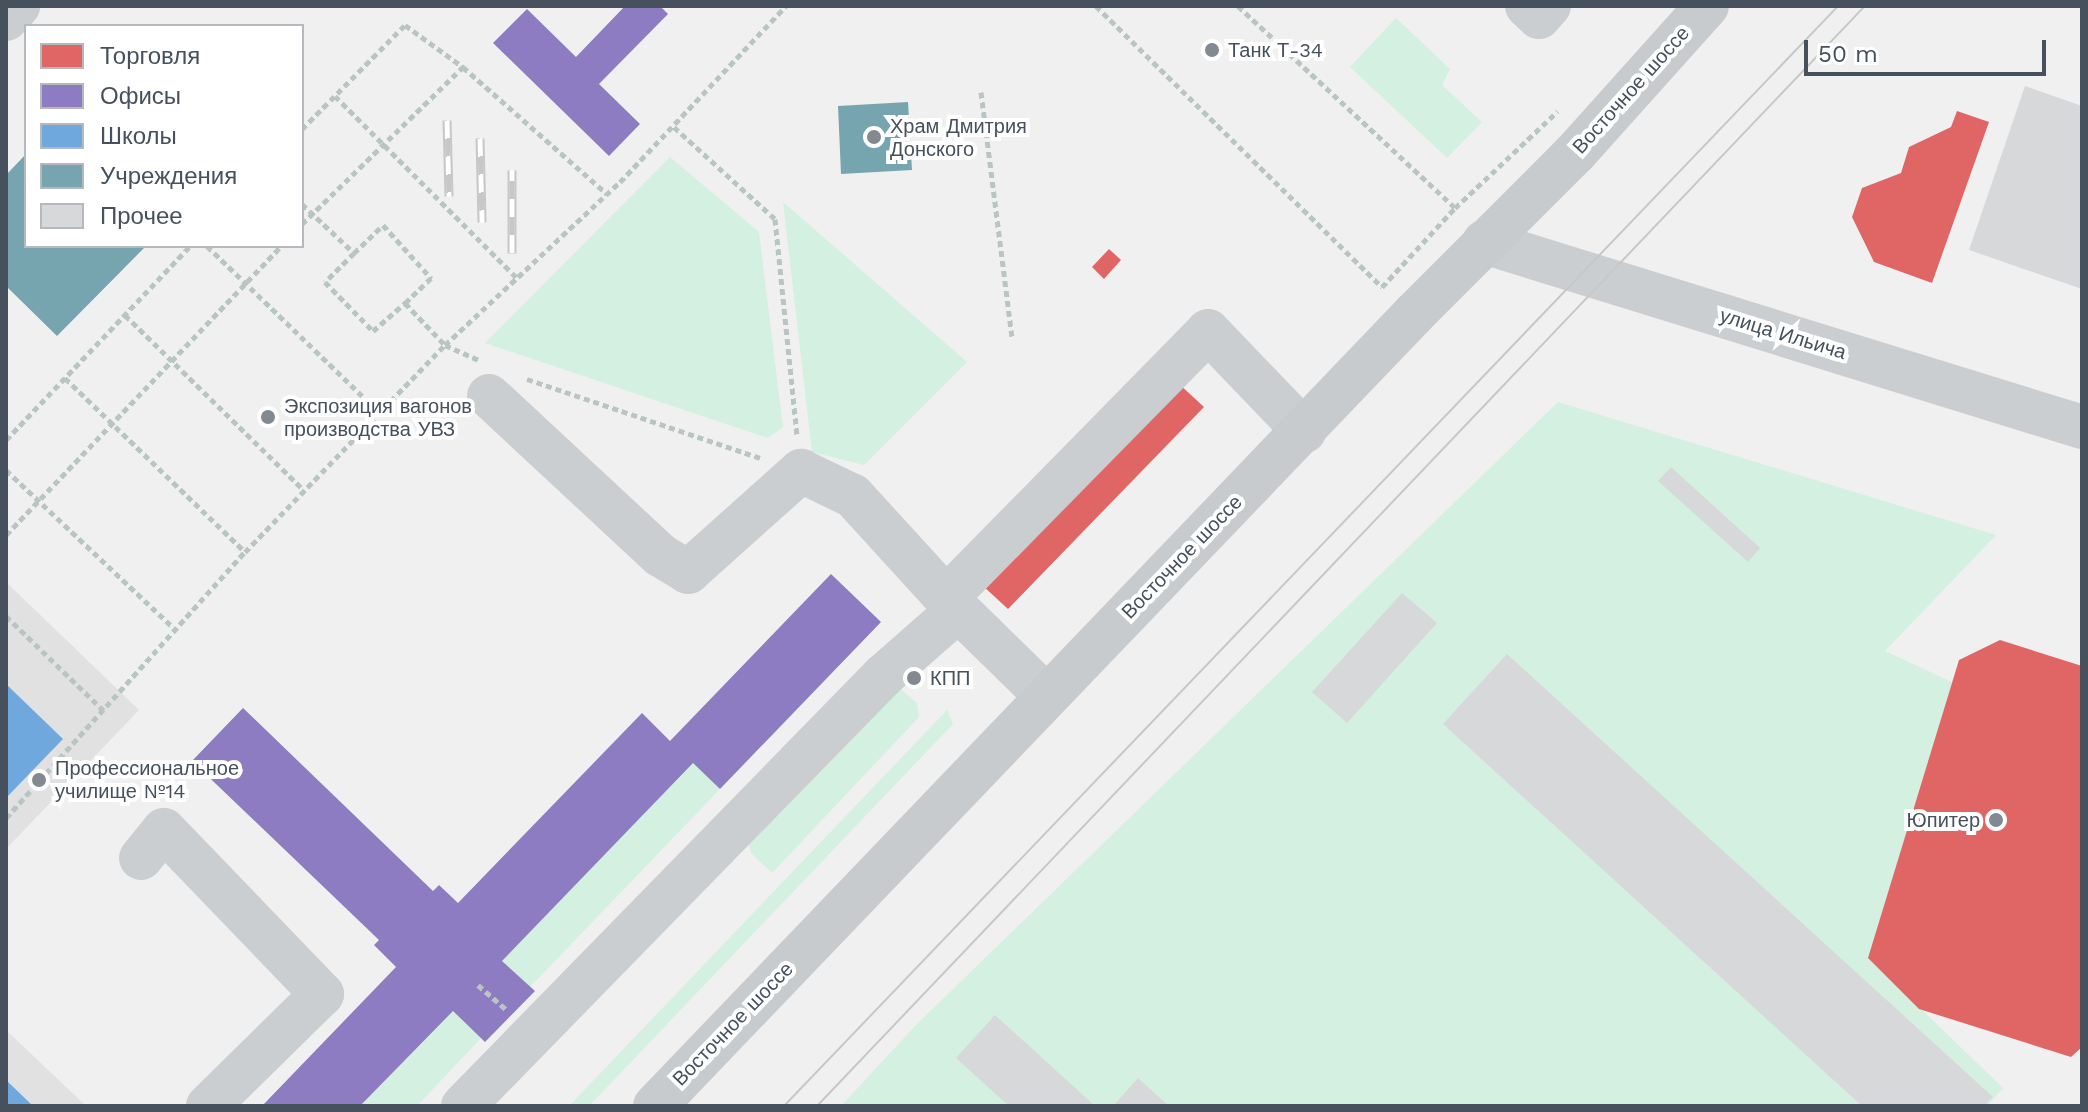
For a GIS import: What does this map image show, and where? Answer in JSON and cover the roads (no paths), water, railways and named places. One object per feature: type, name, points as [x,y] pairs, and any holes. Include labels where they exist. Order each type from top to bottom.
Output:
[{"type":"main road","name":"Восточное шоссе","points":[[655,1106],[1484,242],[1576,152],[1707,6]]},
{"type":"street","points":[[6,19],[18,6]]},
{"type":"street","points":[[1527,6],[1539,17],[1549,6]]},
{"type":"street","name":"улица Ильича","points":[[1484,242],[2082,427]]},
{"type":"street","points":[[463,1106],[883,676],[950,592],[1204,327],[1304,431]]},
{"type":"street","points":[[500,379],[660,555],[688,572],[801,471],[853,496],[950,592],[1046,696]]},
{"type":"street","points":[[141,858],[164,830],[322,994],[208,1106]]},
{"type":"tram line","points":[[784,1106],[1838,6]]},
{"type":"tram line","points":[[817,1106],[1865,6]]},
{"type":"railway","points":[[447,120],[449,196]]},
{"type":"railway","points":[[480,138],[482,222]]},
{"type":"railway","points":[[512,170],[512,253]]},
{"type":"place","name":"Танк Т-34","points":[[1212,50]]},
{"type":"place","name":"Храм Дмитрия Донского","points":[[874,137]]},
{"type":"place","name":"Экспозиция вагонов производства УВЗ","points":[[268,417]]},
{"type":"place","name":"КПП","points":[[914,678]]},
{"type":"place","name":"Профессиональное училище №14","points":[[39,780]]},
{"type":"place","name":"Юпитер","points":[[1996,820]]}]
